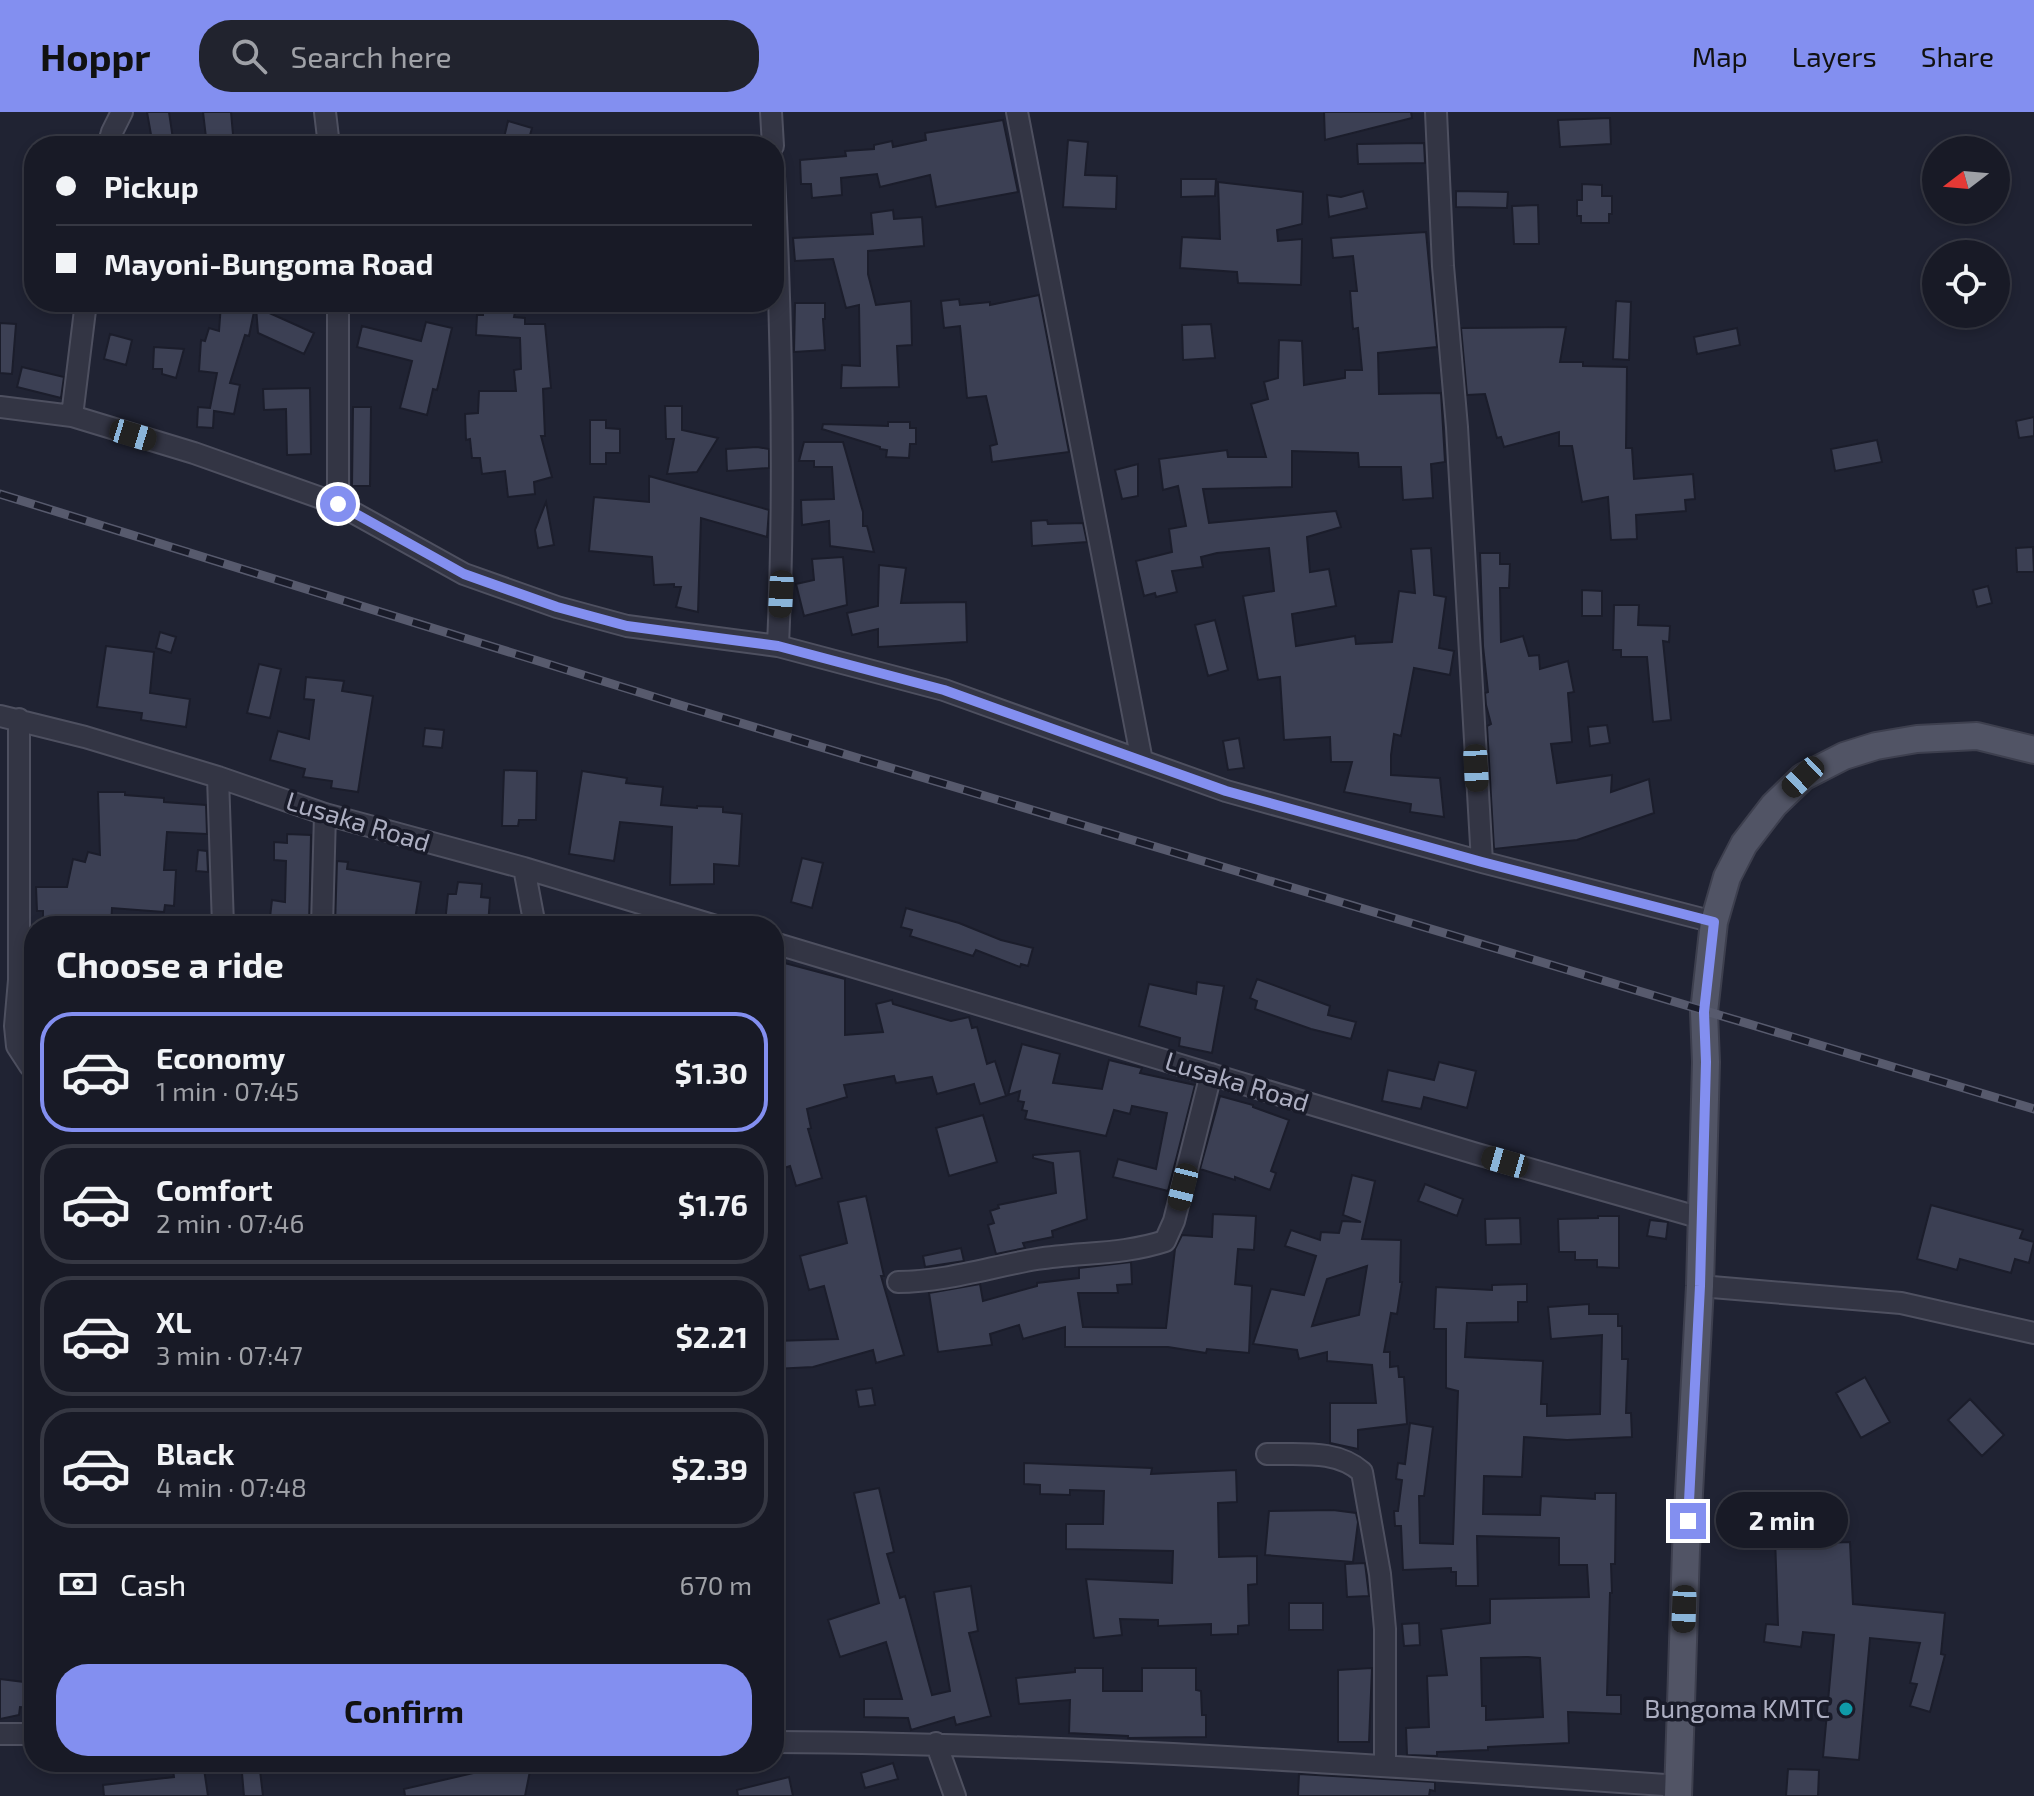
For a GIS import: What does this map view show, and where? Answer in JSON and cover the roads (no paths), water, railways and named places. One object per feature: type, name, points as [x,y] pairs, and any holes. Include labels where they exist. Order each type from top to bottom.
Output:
[{"type":"main road","points":[[1679,1791],[1686,1550],[1700,1286],[1706,1062],[1704,1012],[1714,922],[1727,877],[1744,844],[1774,805],[1803,777],[1844,756],[1876,746],[1917,739],[1977,736],[2034,750]]},
{"type":"street","points":[[111,136],[122,112]]},
{"type":"street","points":[[325,112],[328,136]]},
{"type":"street","points":[[771,112],[772,136]]},
{"type":"street","points":[[1017,112],[1142,761]]},
{"type":"street","points":[[1436,112],[1443,266],[1458,442],[1482,862]]},
{"type":"street","points":[[72,416],[85,312]]},
{"type":"street","points":[[338,312],[338,504]]},
{"type":"street","points":[[778,312],[783,542],[778,646]]},
{"type":"street","points":[[0,407],[72,416],[194,453],[338,504],[464,574],[557,607],[627,626],[778,646],[944,690],[1226,791],[1714,922]]},
{"type":"street","points":[[9,718],[19,980],[15,1026],[17,1046],[24,1057]]},
{"type":"street","name":"Lusaka Road","points":[[9,718],[218,777],[325,814],[524,868],[683,916]]},
{"type":"street","points":[[218,777],[223,916]]},
{"type":"street","points":[[322,916],[325,814]]},
{"type":"street","points":[[524,868],[533,916]]},
{"type":"street","name":"Lusaka Road","points":[[784,946],[1701,1218]]},
{"type":"street","points":[[898,1282],[925,1282],[1039,1259],[1138,1250],[1165,1241],[1174,1221],[1211,1074]]},
{"type":"street","points":[[1700,1286],[1901,1303],[2034,1333]]},
{"type":"street","points":[[1267,1454],[1337,1456],[1362,1472],[1380,1574],[1385,1629],[1385,1765]]},
{"type":"street","points":[[0,1734],[24,1734]]},
{"type":"street","points":[[784,1742],[936,1743],[1385,1765],[1679,1791]]},
{"type":"street","points":[[936,1743],[955,1796]]},
{"type":"railway","points":[[0,494],[680,705],[2034,1109]]},
{"type":"place","name":"Bungoma KMTC","points":[[1846,1709]]}]
